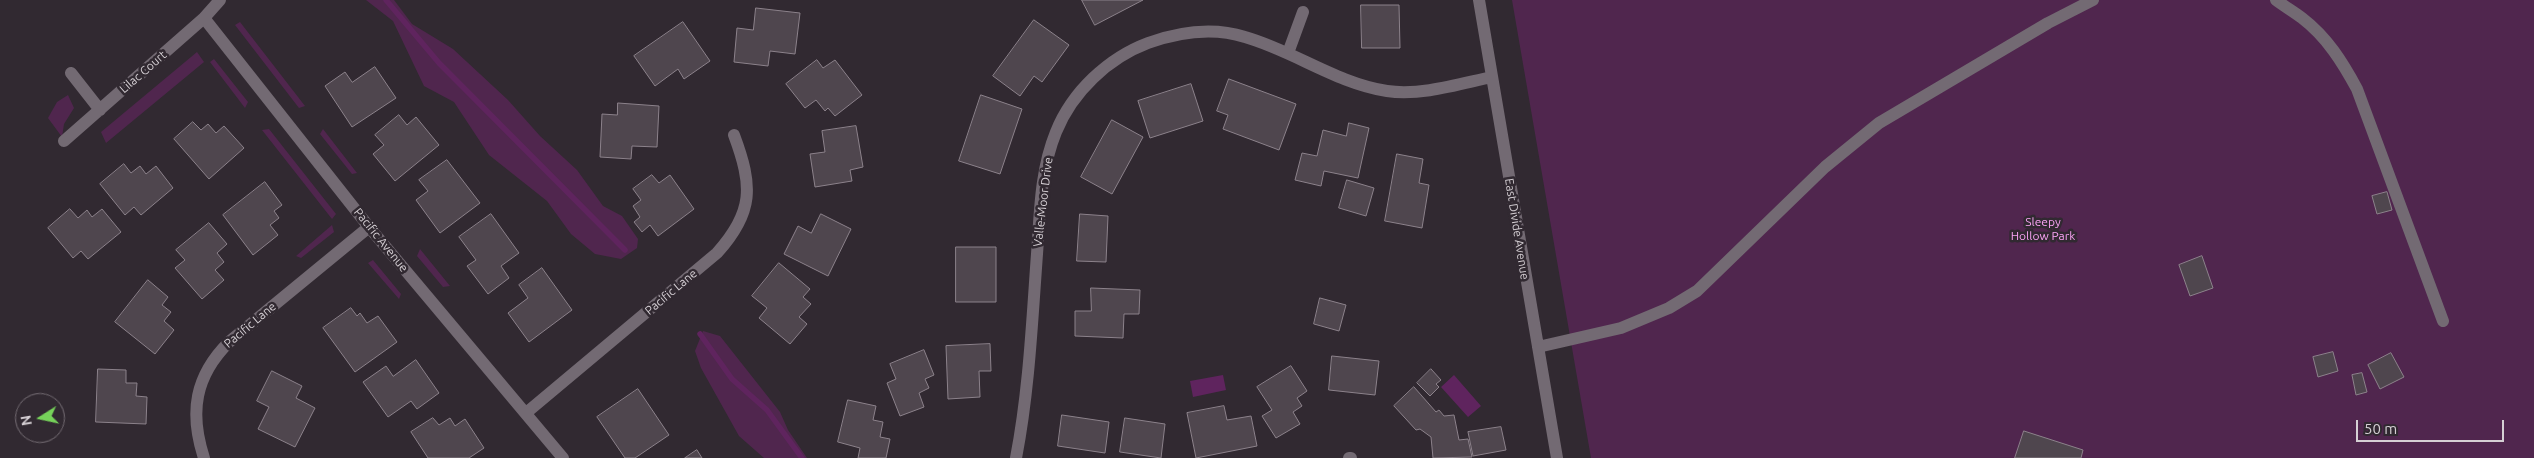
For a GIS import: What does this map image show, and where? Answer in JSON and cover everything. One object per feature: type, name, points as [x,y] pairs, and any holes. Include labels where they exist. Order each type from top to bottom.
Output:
[{"type":"street","name":"Lilac Court","points":[[64,141],[204,18],[220,0]]},
{"type":"street","name":"East Divide Avenue","points":[[1479,0],[1557,458]]},
{"type":"street","points":[[1538,347],[1621,328],[1669,308],[1697,291],[1825,167],[1879,123],[2048,23],[2093,0]]},
{"type":"street","points":[[2276,0],[2303,19],[2325,39],[2343,63],[2357,89],[2443,322]]},
{"type":"street","points":[[1288,53],[1303,12]]},
{"type":"street","name":"Pacific Avenue","points":[[204,18],[369,226],[563,458]]},
{"type":"street","name":"Valle-Moor Drive","points":[[1016,458],[1027,386],[1045,169],[1056,131],[1066,112],[1078,95],[1107,66],[1124,55],[1160,39],[1196,32],[1229,33],[1246,37],[1288,53],[1353,82],[1388,91],[1425,90],[1492,77]]},
{"type":"street","points":[[71,73],[100,110]]},
{"type":"street","name":"Pacific Lane","points":[[526,413],[717,253],[731,238],[742,221],[747,203],[747,180],[734,135]]},
{"type":"street","name":"Pacific Lane","points":[[204,458],[196,416],[196,400],[200,384],[216,355],[228,342],[369,226]]},
{"type":"green space","points":[[366,0],[394,0],[412,24],[453,49],[508,100],[540,136],[577,170],[603,206],[622,216],[638,239],[637,248],[621,259],[595,254],[571,234],[547,201],[489,155],[454,102],[424,86],[393,21]]},
{"type":"green space","name":"Sleepy Hollow Park","points":[[1512,0],[2534,0],[2534,458],[1591,458]]},
{"type":"green space","points":[[240,22],[305,106],[299,108],[235,25]]},
{"type":"green space","points":[[197,52],[204,62],[106,143],[101,132]]},
{"type":"green space","points":[[214,59],[248,102],[245,108],[210,62]]},
{"type":"green space","points":[[68,95],[74,108],[64,124],[62,137],[48,118],[57,102]]},
{"type":"green space","points":[[269,129],[336,214],[332,219],[262,130]]},
{"type":"green space","points":[[323,129],[357,173],[352,174],[320,134]]},
{"type":"green space","points":[[332,225],[334,232],[301,258],[296,256]]},
{"type":"green space","points":[[420,249],[450,286],[443,287],[417,256]]},
{"type":"green space","points":[[373,260],[401,294],[399,299],[368,263]]},
{"type":"green space","points":[[703,331],[720,336],[780,412],[788,430],[807,458],[764,458],[739,436],[701,368],[695,351]]},
{"type":"shaded area","points":[[1223,375],[1226,390],[1193,397],[1190,381]]},
{"type":"shaded area","points":[[1454,375],[1481,406],[1468,417],[1441,387]]},
{"type":"building","points":[[1082,0],[1143,0],[1095,25]]},
{"type":"building","points":[[1361,5],[1399,5],[1400,48],[1362,48]]},
{"type":"building","points":[[756,8],[800,13],[795,54],[770,51],[768,66],[734,62],[737,28],[753,30]]},
{"type":"building","points":[[1034,20],[1069,45],[1042,82],[1034,76],[1020,96],[993,76]]},
{"type":"building","points":[[683,22],[710,61],[684,79],[678,69],[655,86],[634,56]]},
{"type":"building","points":[[817,60],[823,68],[835,60],[862,95],[835,116],[828,108],[825,111],[816,100],[805,108],[786,84]]},
{"type":"building","points":[[375,67],[396,98],[352,127],[325,86],[345,72],[352,82]]},
{"type":"building","points":[[1229,79],[1296,104],[1279,150],[1223,129],[1228,115],[1217,111]]},
{"type":"building","points":[[1191,84],[1203,121],[1150,138],[1138,101]]},
{"type":"building","points":[[981,95],[1022,109],[1000,174],[959,161]]},
{"type":"building","points":[[618,103],[659,106],[657,147],[632,146],[631,159],[600,157],[602,114],[617,115]]},
{"type":"building","points":[[399,115],[407,125],[416,117],[439,145],[395,181],[373,154],[384,145],[375,135]]},
{"type":"building","points":[[1112,120],[1143,137],[1112,194],[1081,177]]},
{"type":"building","points":[[193,122],[201,130],[208,124],[216,133],[224,126],[244,148],[209,179],[174,139]]},
{"type":"building","points":[[1349,123],[1369,128],[1358,178],[1324,171],[1321,186],[1295,180],[1302,153],[1317,156],[1323,130],[1346,136]]},
{"type":"building","points":[[856,126],[863,167],[850,170],[852,181],[815,187],[810,154],[825,152],[822,131]]},
{"type":"building","points":[[1397,154],[1423,159],[1419,183],[1429,185],[1422,228],[1385,221]]},
{"type":"building","points":[[447,160],[480,203],[440,233],[416,200],[428,191],[419,180]]},
{"type":"building","points":[[124,164],[131,173],[140,166],[146,174],[156,166],[173,188],[141,215],[134,207],[125,215],[100,184]]},
{"type":"building","points":[[652,175],[659,183],[670,175],[694,209],[658,236],[650,225],[642,232],[634,222],[640,217],[633,206],[641,200],[633,189]]},
{"type":"building","points":[[1347,180],[1374,188],[1366,216],[1339,208]]},
{"type":"building","points":[[265,182],[282,205],[274,211],[279,218],[270,225],[278,235],[253,255],[223,215]]},
{"type":"building","points":[[2387,192],[2392,210],[2377,214],[2372,196]]},
{"type":"building","points":[[70,209],[78,218],[87,210],[92,217],[102,209],[121,232],[88,259],[81,251],[73,258],[48,228]]},
{"type":"building","points":[[491,214],[519,253],[501,266],[509,278],[488,294],[467,266],[476,260],[459,237]]},
{"type":"building","points":[[821,214],[851,229],[828,276],[784,254],[798,226],[811,233]]},
{"type":"building","points":[[1080,214],[1108,216],[1106,262],[1077,261]]},
{"type":"building","points":[[209,223],[227,244],[217,253],[224,262],[215,270],[224,280],[202,299],[175,268],[185,260],[176,250]]},
{"type":"building","points":[[956,247],[996,247],[996,302],[956,302]]},
{"type":"building","points":[[2202,256],[2213,288],[2190,296],[2179,265]]},
{"type":"building","points":[[779,263],[810,289],[803,297],[811,304],[799,317],[807,324],[790,344],[759,318],[767,308],[752,296]]},
{"type":"building","points":[[542,268],[572,310],[529,342],[508,313],[528,298],[519,285]]},
{"type":"building","points":[[148,280],[168,297],[162,305],[171,312],[164,321],[174,330],[155,354],[115,322]]},
{"type":"building","points":[[1091,288],[1140,290],[1139,314],[1124,314],[1123,338],[1075,336],[1075,311],[1091,311]]},
{"type":"building","points":[[1320,298],[1346,305],[1339,331],[1314,324]]},
{"type":"building","points":[[351,308],[357,316],[360,313],[367,323],[378,316],[397,342],[355,372],[323,328]]},
{"type":"building","points":[[990,344],[991,371],[979,371],[980,397],[948,399],[946,346]]},
{"type":"building","points":[[924,350],[934,375],[925,379],[929,388],[919,393],[924,407],[900,416],[887,383],[896,379],[890,364]]},
{"type":"building","points":[[2333,352],[2338,371],[2318,377],[2313,357]]},
{"type":"building","points":[[2391,353],[2404,377],[2380,389],[2368,365]]},
{"type":"building","points":[[1332,356],[1379,361],[1375,395],[1329,390]]},
{"type":"building","points":[[416,360],[439,393],[417,409],[411,401],[388,417],[363,382],[386,366],[393,376]]},
{"type":"building","points":[[1291,366],[1307,391],[1297,398],[1302,406],[1293,412],[1300,424],[1276,438],[1262,416],[1272,410],[1257,387]]},
{"type":"building","points":[[98,369],[126,370],[126,383],[137,383],[136,396],[147,397],[146,424],[96,422]]},
{"type":"building","points":[[1431,369],[1441,380],[1436,384],[1439,387],[1430,396],[1417,383]]},
{"type":"building","points":[[272,371],[302,386],[296,398],[315,408],[295,447],[258,429],[269,407],[257,401]]},
{"type":"building","points":[[2362,373],[2367,392],[2356,395],[2352,375]]},
{"type":"building","points":[[1414,387],[1436,412],[1439,410],[1444,416],[1454,415],[1459,440],[1468,439],[1472,457],[1433,458],[1431,437],[1420,429],[1416,430],[1394,406]]},
{"type":"building","points":[[638,389],[669,435],[635,458],[625,458],[597,417]]},
{"type":"building","points":[[848,400],[876,406],[873,420],[883,422],[880,437],[890,439],[886,458],[858,458],[860,448],[838,442]]},
{"type":"building","points":[[1224,406],[1227,420],[1251,416],[1257,446],[1196,458],[1187,413]]},
{"type":"building","points":[[1062,415],[1109,422],[1105,453],[1058,446]]},
{"type":"building","points":[[433,418],[439,425],[450,418],[455,426],[465,419],[484,448],[469,458],[428,458],[411,432]]},
{"type":"building","points":[[1125,418],[1165,424],[1161,458],[1120,452]]},
{"type":"building","points":[[1501,427],[1506,450],[1473,456],[1468,432]]},
{"type":"building","points":[[2024,431],[2083,450],[2081,458],[2015,458]]},
{"type":"building","points":[[697,450],[702,458],[685,458]]},
{"type":"waterway","points":[[386,0],[439,63],[625,250]]},
{"type":"waterway","points":[[700,334],[732,379],[767,410],[802,458]]}]
